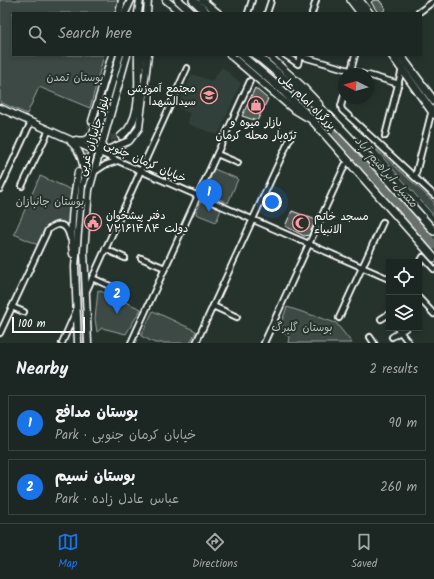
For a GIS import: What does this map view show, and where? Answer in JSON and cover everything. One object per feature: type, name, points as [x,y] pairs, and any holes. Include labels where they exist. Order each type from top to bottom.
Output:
[{"type":"main road","points":[[119,12],[122,0]]},
{"type":"main road","points":[[125,12],[131,0]]},
{"type":"main road","points":[[130,12],[131,0]]},
{"type":"main road","points":[[147,12],[148,0]]},
{"type":"main road","points":[[166,0],[180,12]]},
{"type":"main road","points":[[178,0],[191,12]]},
{"type":"main road","points":[[192,0],[207,12]]},
{"type":"main road","points":[[202,0],[217,12]]},
{"type":"main road","points":[[351,0],[361,12]]},
{"type":"main road","points":[[359,0],[368,12]]},
{"type":"main road","points":[[92,121],[112,56]]},
{"type":"main road","name":"بلوار جانبازان غربی","points":[[78,343],[75,267],[82,172],[92,150],[120,56]]},
{"type":"main road","name":"بلوار جانبازان غربی","points":[[88,343],[84,228],[92,174],[100,153],[127,56]]},
{"type":"main road","points":[[121,136],[131,126],[136,112],[138,56]]},
{"type":"main road","points":[[138,75],[142,67],[143,56]]},
{"type":"main road","points":[[100,153],[129,141],[138,128],[148,56]]},
{"type":"main road","points":[[231,56],[293,109],[314,122]]},
{"type":"main road","name":"بزرگراه امام علی","points":[[242,56],[282,90],[314,122],[434,258]]},
{"type":"main road","name":"بزرگراه امام علی","points":[[257,56],[329,116],[434,230]]},
{"type":"main road","points":[[269,56],[302,86],[329,116]]},
{"type":"main road","points":[[393,56],[433,112]]},
{"type":"main road","points":[[401,56],[434,101]]},
{"type":"main road","points":[[66,138],[82,141],[89,138],[105,106]]},
{"type":"main road","name":"خیابان کرمان جنوبی","points":[[0,108],[100,153]]},
{"type":"main road","points":[[66,138],[76,146],[82,158],[82,172],[71,242],[75,267]]},
{"type":"street","points":[[248,12],[252,0]]},
{"type":"street","points":[[312,12],[316,0]]},
{"type":"street","points":[[267,12],[270,1]]},
{"type":"street","points":[[419,12],[434,1]]},
{"type":"street","points":[[286,56],[298,64],[300,56],[338,68]]},
{"type":"street","points":[[351,68],[355,56]]},
{"type":"street","points":[[86,292],[187,68]]},
{"type":"street","points":[[385,136],[402,69]]},
{"type":"street","points":[[374,77],[399,84]]},
{"type":"street","points":[[131,343],[250,80]]},
{"type":"street","points":[[342,104],[341,108],[434,195]]},
{"type":"street","points":[[415,177],[433,112]]},
{"type":"street","points":[[0,189],[31,122]]},
{"type":"street","points":[[22,186],[49,130]]},
{"type":"street","points":[[196,343],[292,134]]},
{"type":"street","name":"خیابان کرمان جنوبی","points":[[100,153],[386,278]]},
{"type":"street","points":[[217,154],[238,163]]},
{"type":"street","points":[[92,174],[105,165],[117,160]]},
{"type":"street","points":[[264,343],[345,165]]},
{"type":"street","points":[[339,318],[383,222]]},
{"type":"street","points":[[0,333],[48,230],[55,224],[64,225],[68,229],[71,242]]},
{"type":"street","points":[[105,249],[125,258]]},
{"type":"street","points":[[422,259],[423,257],[434,269]]},
{"type":"street","points":[[141,258],[165,268]]},
{"type":"street","points":[[92,278],[110,286]]},
{"type":"street","points":[[422,300],[432,307],[434,314]]},
{"type":"street","points":[[12,306],[24,312]]},
{"type":"street","points":[[213,306],[237,317]]},
{"type":"street","points":[[62,343],[77,310]]},
{"type":"street","points":[[381,319],[386,316]]},
{"type":"street","points":[[392,337],[398,331]]},
{"type":"street","points":[[400,331],[408,343]]},
{"type":"street","points":[[370,337],[374,343]]},
{"type":"shaded area","name":"مجتمع آموزشی سیدالشهدا","points":[[222,67],[241,83],[218,135],[188,124],[189,113],[177,107],[192,74],[212,81]]},
{"type":"green space","name":"بوستان تمدن","points":[[0,0],[118,0],[115,12],[12,12],[12,56],[104,56],[90,108],[39,87],[27,114],[0,102]]},
{"type":"green space","points":[[371,144],[434,202],[434,216]]},
{"type":"green space","points":[[91,162],[83,239],[81,276],[84,343],[81,343],[78,267],[82,203],[89,165]]},
{"type":"green space","points":[[214,169],[238,179],[228,203],[204,193]]},
{"type":"green space","name":"بوستان جانبازان","points":[[40,176],[72,190],[69,227],[57,221],[53,222],[44,230],[38,245],[14,234]]},
{"type":"green space","points":[[201,201],[221,210],[216,222],[196,214]]},
{"type":"green space","points":[[98,290],[141,309],[126,334],[102,328],[97,332],[95,319]]},
{"type":"green space","name":"بوستان گلبرگ","points":[[287,307],[336,323],[352,343],[288,343],[289,337],[279,329]]},
{"type":"green space","points":[[153,311],[196,331],[190,343],[155,343],[141,336]]},
{"type":"building","points":[[374,0],[379,0],[386,9],[382,12],[377,12],[371,2]]},
{"type":"building","points":[[255,88],[268,99],[257,121],[242,116]]},
{"type":"building","name":"مسجد خاتم الانبیاء","points":[[292,211],[316,220],[309,235],[304,236],[285,226]]},
{"type":"waterway","name":"مسیل ابراهیم آباد","points":[[337,133],[434,245]]},
{"type":"tunnel","points":[[78,172],[92,121]]},
{"type":"tunnel","points":[[95,130],[107,138],[121,136]]},
{"type":"place","name":"مجتمع آموزشی سیدالشهدا","points":[[209,95]]},
{"type":"place","name":"بازار میوه و تره‌بار محله کرمان","points":[[256,105]]},
{"type":"place","name":"بوستان مدافع","points":[[209,212]]},
{"type":"place","name":"دفتر پیشخوان دولت ۷۲۱۶۱۴۸۴","points":[[93,222]]},
{"type":"place","name":"مسجد خاتم الانبیاء","points":[[301,223]]},
{"type":"place","name":"بوستان نسیم","points":[[117,314]]}]
